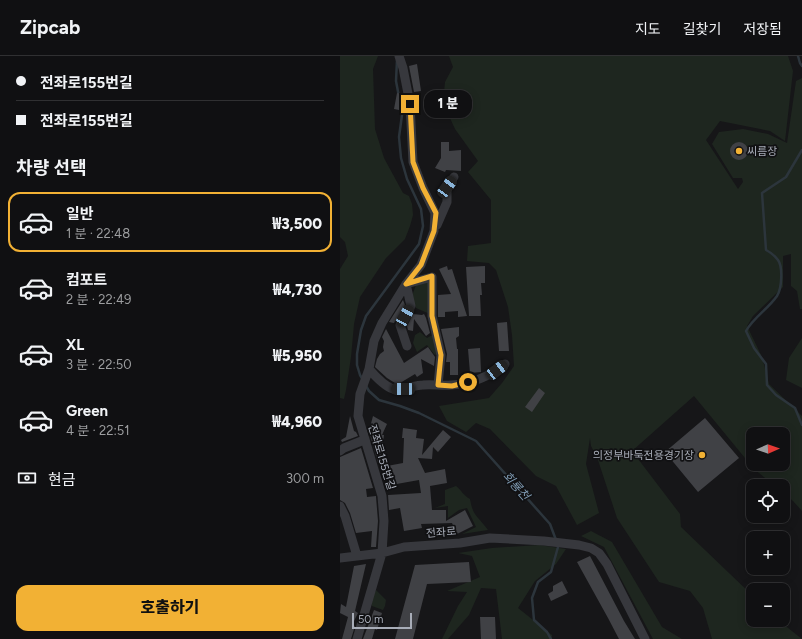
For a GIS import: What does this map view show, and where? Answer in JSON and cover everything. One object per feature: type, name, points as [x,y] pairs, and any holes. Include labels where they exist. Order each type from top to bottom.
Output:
[{"type":"street","name":"전좌로155번길","points":[[356,639],[382,553],[384,520],[382,496],[358,416],[360,394],[369,369],[374,341],[382,322],[406,284],[421,265],[434,231],[436,213],[423,188],[413,162],[410,104],[400,59]]},
{"type":"street","points":[[434,231],[447,202],[447,187],[454,177]]},
{"type":"street","points":[[407,346],[400,325],[411,306],[406,284],[432,276],[432,316],[441,355],[438,385]]},
{"type":"street","points":[[369,369],[379,380],[392,389],[403,389],[422,385],[452,386],[483,378],[505,364]]},
{"type":"street","points":[[340,451],[364,440]]},
{"type":"street","points":[[340,506],[345,516],[357,556]]},
{"type":"street","name":"전좌로","points":[[340,558],[382,553],[404,547],[460,543],[490,538],[544,541],[591,548],[599,553],[606,564],[645,639]]},
{"type":"shaded area","points":[[340,56],[378,56],[373,69],[375,129],[384,158],[403,193],[409,196],[412,204],[413,215],[405,239],[386,258],[360,297],[354,324],[351,357],[344,399],[340,398],[340,269],[348,256],[345,242],[340,237]]},
{"type":"shaded area","points":[[449,56],[788,56],[793,71],[785,141],[770,131],[720,121],[706,140],[738,189],[743,182],[742,178],[733,178],[712,144],[719,132],[743,129],[768,134],[787,143],[796,81],[802,78],[802,309],[800,309],[797,291],[791,286],[791,254],[783,256],[783,287],[753,316],[747,326],[762,357],[769,384],[802,416],[802,511],[790,498],[790,479],[766,479],[756,471],[790,471],[790,427],[746,427],[746,459],[694,396],[632,451],[680,514],[681,527],[746,589],[746,627],[787,627],[802,639],[712,639],[703,608],[690,591],[659,582],[617,518],[597,457],[591,446],[590,438],[586,464],[599,513],[577,525],[556,486],[536,476],[490,429],[476,423],[466,432],[447,421],[439,406],[489,398],[514,366],[508,307],[496,270],[489,263],[467,261],[468,246],[491,243],[491,200],[468,172],[478,161],[455,129],[443,103],[445,82],[453,67]]},
{"type":"shaded area","points":[[431,279],[432,315],[416,308],[412,296],[417,282]]},
{"type":"shaded area","points":[[420,332],[427,338],[434,334],[440,357],[434,354],[427,345],[417,352],[413,343],[415,335]]},
{"type":"shaded area","points":[[802,338],[802,388],[786,380],[789,358]]},
{"type":"shaded area","points":[[456,486],[470,499],[474,513],[488,530],[462,534],[476,527],[467,508],[459,510],[448,518],[448,506],[435,508],[445,504],[445,490]]},
{"type":"shaded area","points":[[591,531],[612,542],[662,627],[682,639],[653,639],[604,547],[581,536]]},
{"type":"shaded area","points":[[539,545],[566,549],[556,564],[535,581],[518,608],[552,635],[552,639],[502,639],[496,589],[481,588],[469,615],[448,639],[442,639],[458,606],[467,592],[447,591],[480,577],[472,556],[458,553],[492,548]]},
{"type":"shaded area","points":[[376,590],[386,600],[383,610],[372,606],[371,600]]},
{"type":"building","points":[[417,64],[421,91],[414,92],[409,66]]},
{"type":"building","points":[[397,93],[402,94],[404,111],[394,109]]},
{"type":"building","points":[[441,142],[449,142],[449,151],[461,150],[461,171],[446,170],[445,172],[435,168],[441,158]]},
{"type":"building","name":"씨름장","points":[[739,142],[745,145],[748,151],[745,157],[739,160],[733,157],[730,151],[733,145]]},
{"type":"building","points":[[447,266],[448,270],[452,269],[467,316],[458,317],[458,311],[445,312],[445,317],[438,317],[438,295],[451,294],[439,269]]},
{"type":"building","points":[[485,266],[485,283],[481,283],[482,295],[480,295],[481,316],[469,316],[466,267]]},
{"type":"building","points":[[403,300],[405,305],[394,323],[389,322]]},
{"type":"building","points":[[413,314],[424,314],[430,333],[426,336],[414,319],[413,331],[408,330],[407,326]]},
{"type":"building","points":[[507,322],[509,351],[499,351],[497,323]]},
{"type":"building","points":[[459,327],[459,336],[456,338],[458,349],[458,375],[450,375],[450,362],[446,362],[447,354],[441,329]]},
{"type":"building","points":[[386,329],[404,363],[428,347],[435,357],[434,366],[421,359],[423,373],[417,377],[415,374],[400,383],[395,383],[387,378],[375,367],[377,359],[384,351],[384,341],[382,337]]},
{"type":"building","points":[[480,348],[481,372],[470,373],[468,349]]},
{"type":"building","points":[[539,388],[545,393],[532,412],[525,407]]},
{"type":"building","points":[[350,416],[354,431],[358,436],[342,442],[341,440],[346,437]]},
{"type":"building","points":[[373,416],[387,424],[382,435],[384,435],[383,444],[387,460],[378,463],[369,431]]},
{"type":"building","name":"의정부바둑전용경기장","points":[[705,418],[739,458],[698,492],[665,452]]},
{"type":"building","points":[[403,428],[417,430],[416,438],[424,439],[422,455],[443,430],[451,437],[438,452],[433,447],[432,459],[418,458],[425,473],[445,469],[447,483],[430,486],[432,510],[446,510],[446,521],[465,510],[473,526],[457,534],[452,523],[421,524],[422,528],[404,531],[400,508],[389,510],[388,495],[421,493],[419,480],[391,485],[387,466],[403,463]]},
{"type":"building","points":[[361,448],[373,488],[366,489],[367,497],[376,496],[378,521],[376,547],[371,547],[372,531],[356,533],[350,513],[345,503],[340,500],[340,457]]},
{"type":"building","points":[[590,556],[635,639],[619,639],[577,562]]},
{"type":"building","points":[[469,562],[471,582],[427,584],[413,639],[395,639],[415,565]]},
{"type":"building","points":[[366,564],[355,611],[358,613],[352,625],[355,626],[351,639],[342,639],[348,617],[340,613],[341,604],[346,607],[354,566]]},
{"type":"building","points":[[562,581],[568,593],[551,601],[548,594],[553,591],[553,586]]},
{"type":"building","points":[[374,610],[382,613],[377,630],[375,629],[372,639],[363,639]]},
{"type":"building","points":[[480,617],[495,617],[496,639],[481,639]]},
{"type":"waterway","points":[[798,56],[802,66]]},
{"type":"waterway","name":"회룡천","points":[[397,60],[396,81],[399,97]]},
{"type":"waterway","name":"회룡천","points":[[363,380],[357,365],[357,354],[361,330],[366,316],[419,244],[423,226],[421,209],[407,179],[401,158],[399,137],[402,115],[401,107]]},
{"type":"waterway","points":[[802,150],[786,177],[762,193],[766,250],[771,253],[780,263],[781,283],[777,296],[753,321],[746,331],[754,348],[766,364],[767,385],[776,395],[795,408],[802,425]]},
{"type":"waterway","name":"회룡천","points":[[366,386],[369,391],[379,400],[419,413],[476,441],[550,524],[556,540]]},
{"type":"waterway","name":"회룡천","points":[[551,639],[547,632],[534,620],[532,598],[538,582],[551,572],[558,547],[557,545]]},
{"type":"place","name":"씨름장","points":[[739,151]]},
{"type":"place","name":"의정부바둑전용경기장","points":[[702,455]]},
{"type":"route","points":[[410,104],[413,162],[423,188],[436,213],[434,231],[421,265],[406,284],[432,276],[432,316],[441,355],[438,385],[452,386],[468,382]]}]
